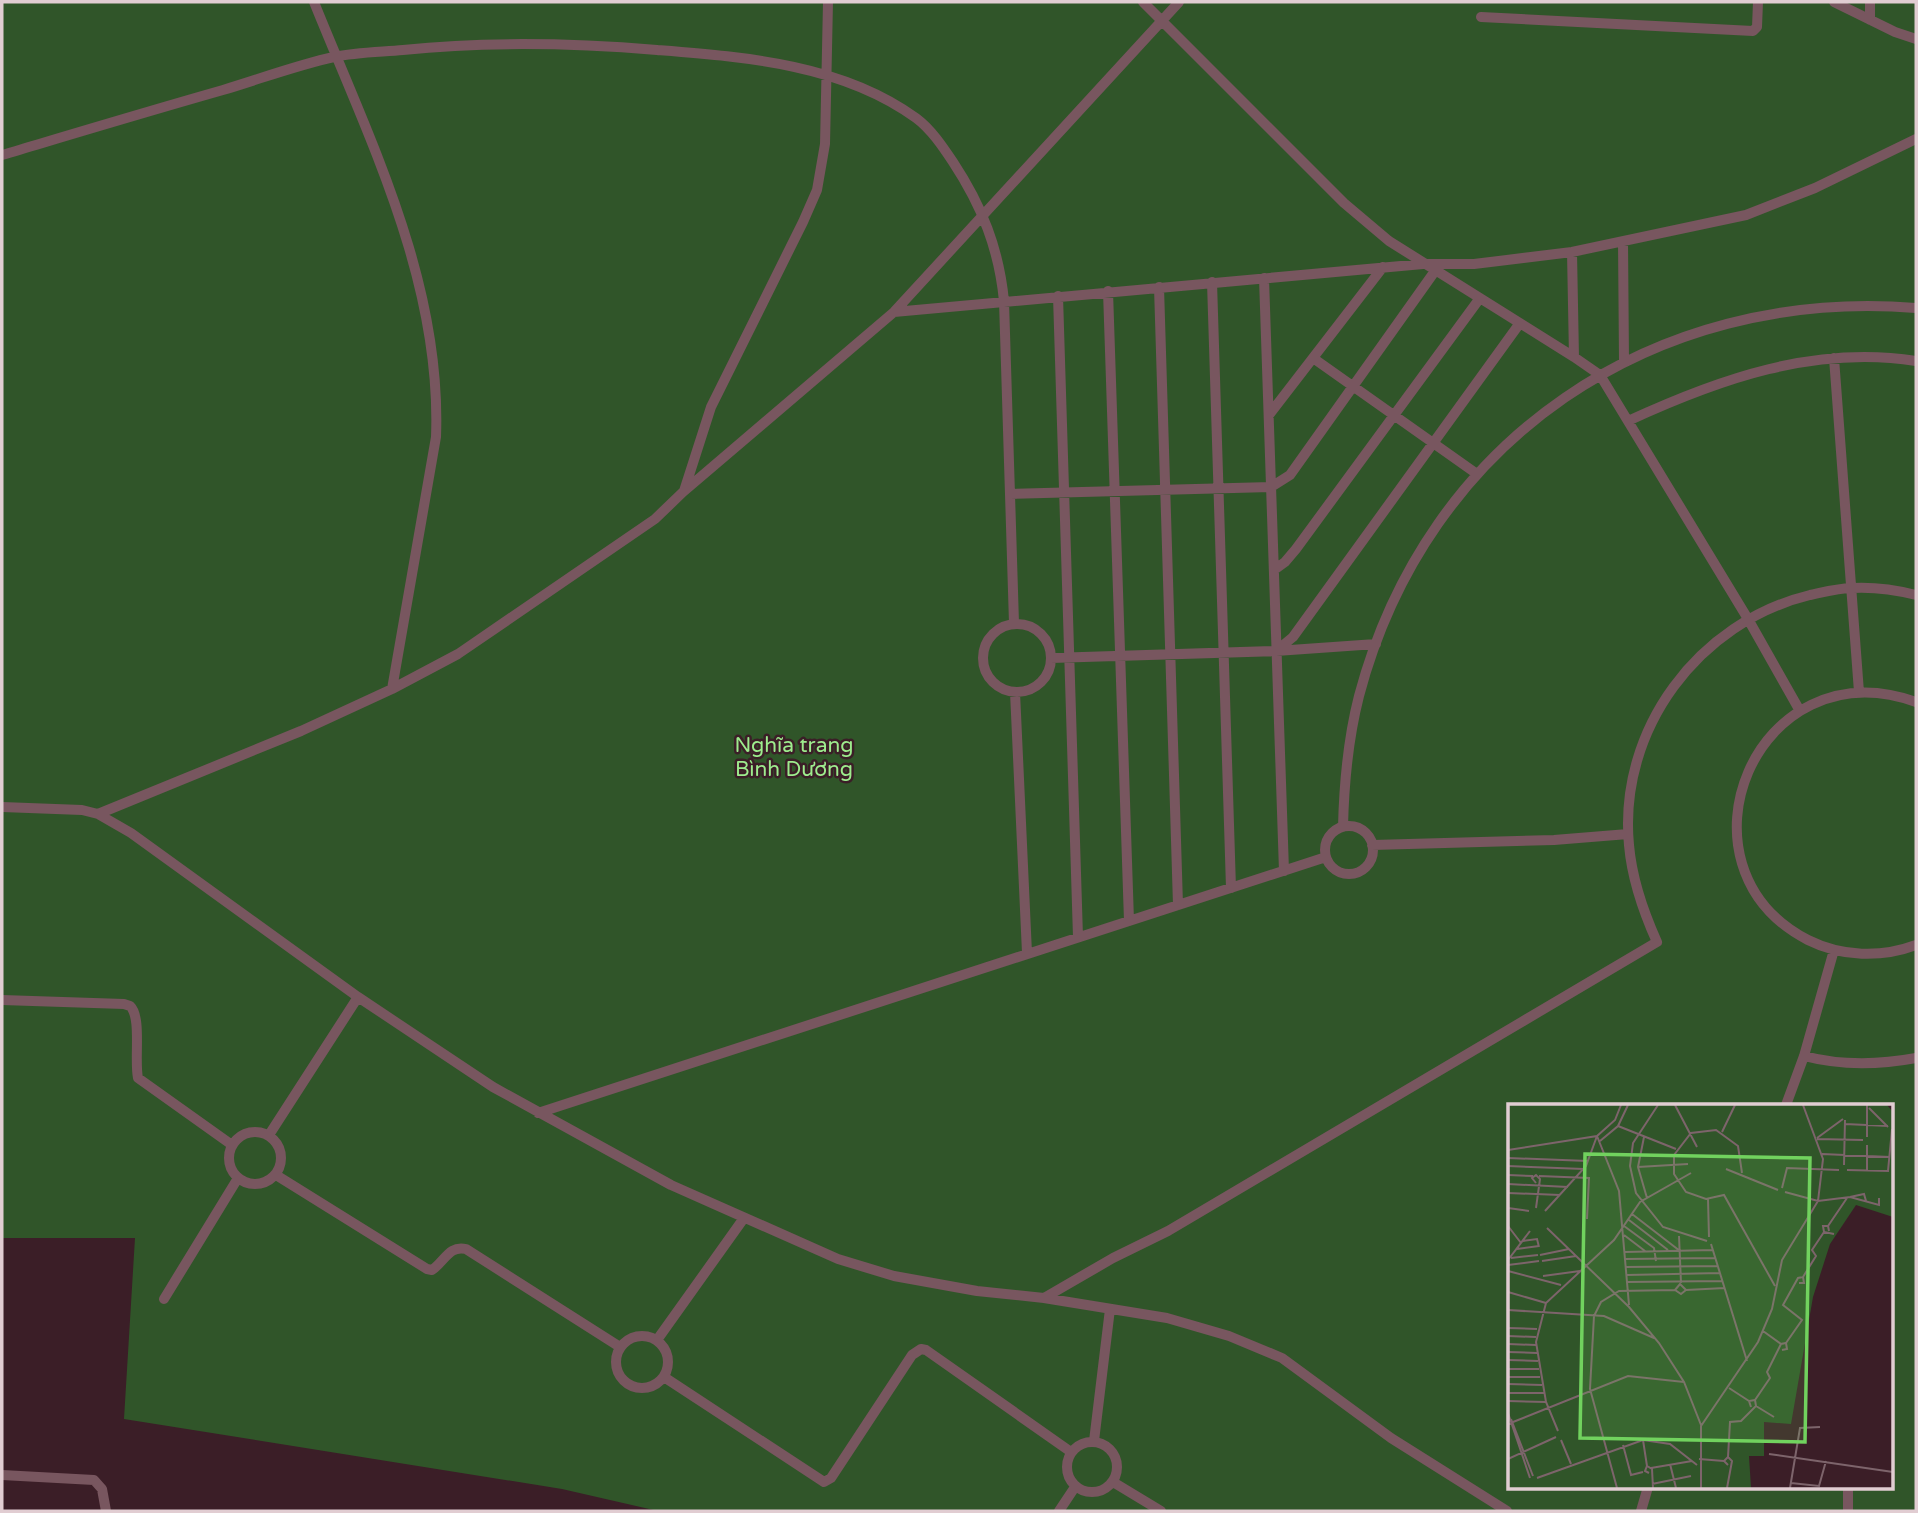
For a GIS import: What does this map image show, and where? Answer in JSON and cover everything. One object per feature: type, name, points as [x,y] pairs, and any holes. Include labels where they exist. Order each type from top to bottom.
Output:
[{"type":"lane","points":[[314,2],[401,220],[428,314],[438,397],[436,437],[392,689]]},
{"type":"lane","points":[[683,492],[711,407],[817,190],[825,144],[828,2]]},
{"type":"lane","points":[[1143,2],[1344,203],[1389,241],[1574,356],[1600,375],[1748,619],[1800,711]]},
{"type":"lane","points":[[98,814],[301,731],[392,689],[469,646],[655,519],[894,312],[1179,2]]},
{"type":"lane","points":[[1481,17],[1753,31],[1757,27],[1758,2]]},
{"type":"lane","points":[[1834,2],[1916,39]]},
{"type":"lane","points":[[1870,2],[1870,20]]},
{"type":"lane","points":[[2,155],[336,56],[449,45],[572,43],[742,56],[827,75],[892,103],[919,120],[944,148],[984,215],[997,253],[1004,301],[1014,623]]},
{"type":"lane","points":[[894,312],[1383,267],[1474,264],[1572,252],[1746,215],[1815,188],[1916,139]]},
{"type":"lane","points":[[1623,241],[1624,361]]},
{"type":"lane","points":[[1572,252],[1574,356]]},
{"type":"lane","points":[[1269,415],[1383,267]]},
{"type":"lane","points":[[1011,494],[1271,487],[1290,475],[1436,271]]},
{"type":"lane","points":[[1264,278],[1284,871]]},
{"type":"lane","points":[[1212,282],[1231,888]]},
{"type":"lane","points":[[1159,287],[1178,905]]},
{"type":"lane","points":[[1108,292],[1129,921]]},
{"type":"lane","points":[[1058,296],[1078,937]]},
{"type":"lane","points":[[1273,570],[1285,562],[1296,549],[1480,298]]},
{"type":"lane","points":[[1343,827],[1352,734],[1359,698],[1377,644],[1398,594],[1435,529],[1477,474],[1533,422],[1624,361],[1696,332],[1770,313],[1845,305],[1916,308]]},
{"type":"lane","points":[[1276,651],[1293,636],[1520,323]]},
{"type":"lane","points":[[1628,421],[1689,393],[1724,381],[1797,363],[1869,356],[1916,360]]},
{"type":"lane","points":[[1313,358],[1477,474]]},
{"type":"lane","points":[[1834,358],[1859,692]]},
{"type":"lane","points":[[1044,1298],[1113,1258],[1168,1231],[1657,942],[1637,893],[1632,869],[1628,834],[1630,796],[1634,772],[1650,725],[1675,683],[1700,656],[1728,632],[1748,619],[1796,598],[1851,588],[1916,595]]},
{"type":"lane","points":[[1014,623],[1032,626],[1039,632],[1049,646],[1051,658],[1047,674],[1041,682],[1034,688],[1015,692],[1005,690],[989,678],[982,658],[984,648],[995,631],[1014,623]]},
{"type":"lane","points":[[1051,658],[1276,651],[1377,644]]},
{"type":"lane","points":[[1015,692],[1027,953]]},
{"type":"lane","points":[[1916,702],[1882,693],[1859,692],[1827,698],[1800,711],[1779,726],[1766,740],[1747,772],[1738,808],[1738,846],[1750,881],[1771,912],[1800,936],[1834,950],[1871,955],[1916,945]]},
{"type":"lane","points":[[2,807],[82,810],[98,814],[131,833],[358,997],[493,1087],[671,1185],[838,1259],[894,1276],[977,1291],[1044,1298],[1167,1318],[1229,1336],[1282,1358],[1391,1438],[1507,1511]]},
{"type":"lane","points":[[1343,827],[1360,829],[1366,833],[1372,845],[1370,860],[1353,874],[1338,872],[1326,857],[1329,837],[1343,827]]},
{"type":"lane","points":[[1372,845],[1554,840],[1628,834]]},
{"type":"lane","points":[[538,1112],[1326,857]]},
{"type":"lane","points":[[1786,1104],[1804,1056],[1834,950]]},
{"type":"lane","points":[[269,1135],[358,997]]},
{"type":"lane","points":[[2,1000],[124,1003],[131,1006],[135,1014],[138,1078],[232,1145]]},
{"type":"lane","points":[[1804,1056],[1843,1063],[1869,1064],[1916,1058]]},
{"type":"lane","points":[[255,1131],[269,1135],[281,1149],[281,1166],[276,1175],[264,1183],[244,1183],[230,1167],[232,1145],[247,1133],[255,1131]]},
{"type":"lane","points":[[276,1175],[427,1269],[432,1270],[439,1266],[452,1249],[467,1249],[620,1347]]},
{"type":"lane","points":[[164,1299],[238,1178]]},
{"type":"lane","points":[[657,1340],[744,1218]]},
{"type":"lane","points":[[1094,1441],[1110,1309]]},
{"type":"lane","points":[[641,1336],[657,1340],[663,1346],[668,1361],[664,1377],[658,1383],[643,1388],[627,1384],[621,1378],[616,1363],[620,1347],[641,1336]]},
{"type":"lane","points":[[664,1377],[824,1482],[831,1478],[912,1355],[921,1349],[1071,1452]]},
{"type":"lane","points":[[1094,1441],[1106,1446],[1116,1459],[1116,1475],[1112,1482],[1100,1491],[1092,1493],[1075,1488],[1066,1467],[1071,1452],[1086,1442],[1094,1441]]},
{"type":"lane","points":[[2,1475],[94,1480],[102,1489],[106,1511]]},
{"type":"lane","points":[[1112,1482],[1161,1511]]},
{"type":"lane","points":[[1059,1511],[1075,1488]]},
{"type":"lane","points":[[1641,1511],[1648,1488]]},
{"type":"lane","points":[[1848,1511],[1849,1488]]},
{"type":"green space","name":"Nghĩa trang Bình Dương","points":[[2,2],[1916,2],[1916,1511],[658,1511],[562,1489],[124,1419],[135,1238],[2,1238]]}]
